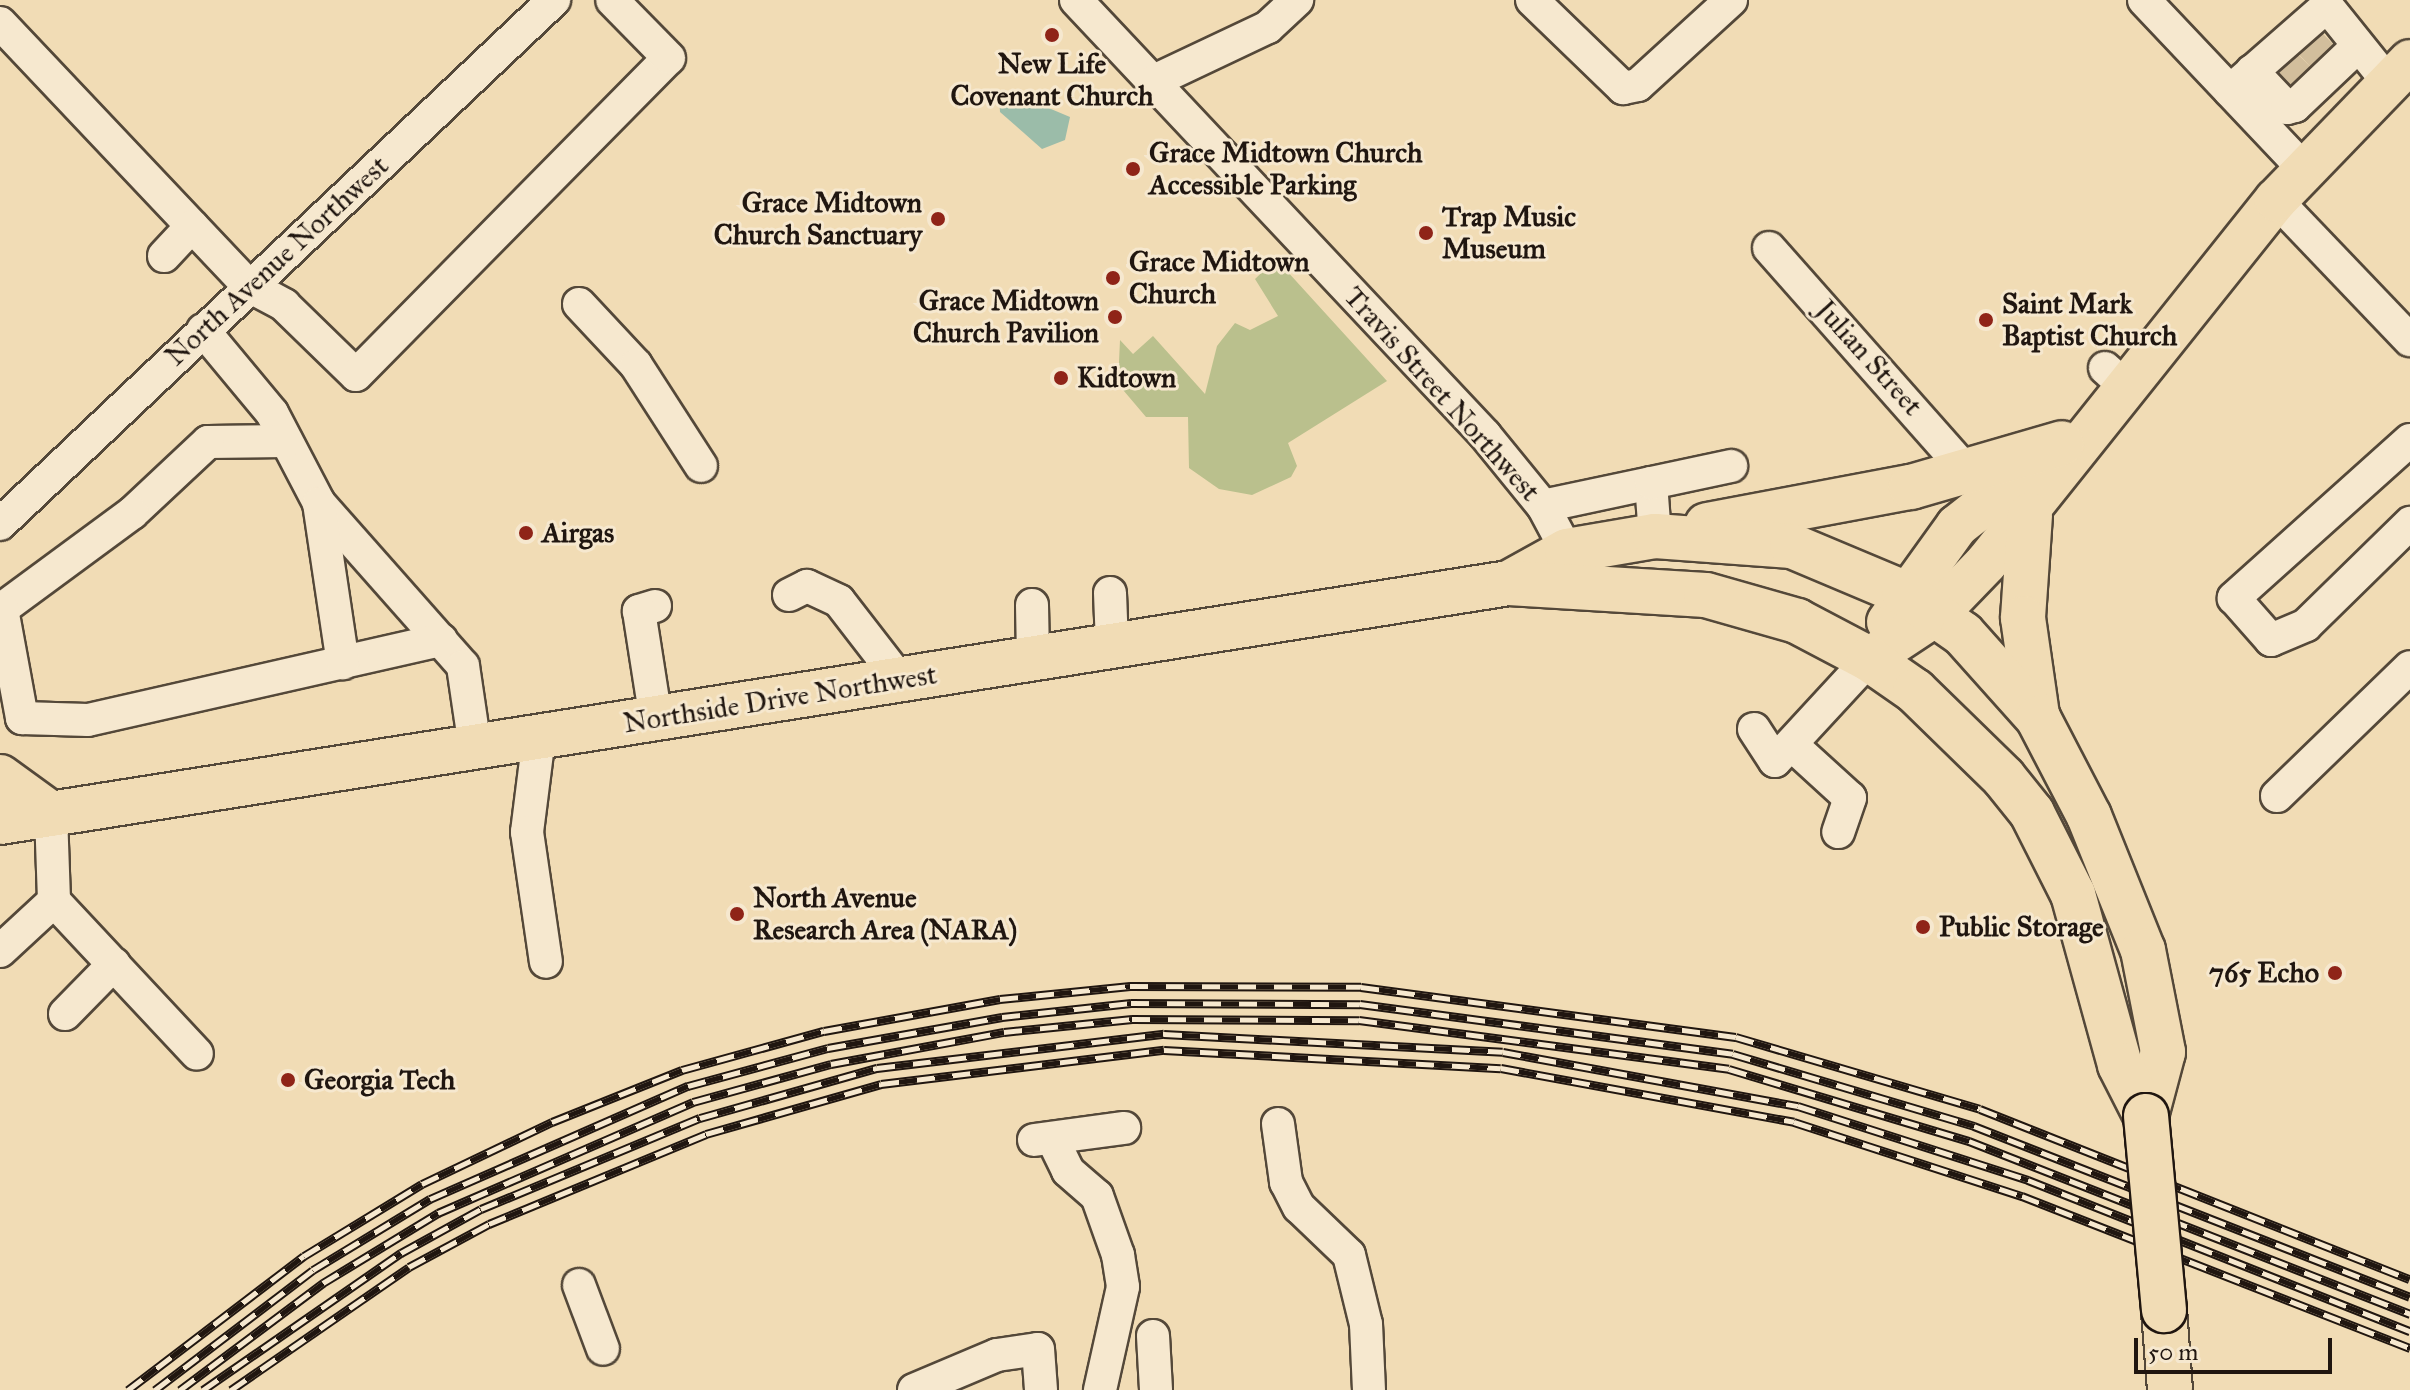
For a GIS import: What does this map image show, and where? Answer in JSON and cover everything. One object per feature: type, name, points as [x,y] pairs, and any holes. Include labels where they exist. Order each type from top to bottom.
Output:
[{"type":"highway","points":[[1655,536],[1966,471],[2062,443]]},
{"type":"highway","points":[[2030,515],[2023,618],[2038,718]]},
{"type":"highway","name":"Northside Drive Northwest","points":[[1509,583],[1567,551],[1655,536],[1792,546],[1920,604],[1993,662],[2038,718],[2089,816],[2143,950],[2163,1052],[2146,1116],[2170,1390]]},
{"type":"highway","name":"Northside Drive Northwest","points":[[0,822],[1509,583],[1731,600],[1797,621],[1869,659],[1966,737],[2032,813],[2073,894],[2120,1065],[2146,1116]]},
{"type":"highway","points":[[0,777],[51,814]]},
{"type":"main road","points":[[1920,604],[1957,526],[2062,443],[2116,387],[2304,169],[2399,72]]},
{"type":"main road","points":[[1869,659],[1920,604],[2030,515],[2116,387]]},
{"type":"street","name":"North Avenue Northwest","points":[[0,524],[554,0]]},
{"type":"street","points":[[0,23],[249,286],[284,305],[356,375],[669,58],[612,0]]},
{"type":"street","name":"Travis Street Northwest","points":[[1076,0],[1543,506],[1567,551]]},
{"type":"street","points":[[1154,81],[1268,27],[1297,0]]},
{"type":"street","points":[[1532,0],[1623,88],[1638,85],[1731,0]]},
{"type":"street","points":[[2144,0],[2298,63],[2399,72]]},
{"type":"street","points":[[2298,63],[2357,39],[2327,6],[2298,63],[2304,169]]},
{"type":"street","points":[[2276,200],[2410,340]]},
{"type":"street","points":[[164,256],[192,226]]},
{"type":"street","name":"Julian Street","points":[[1769,248],[1966,471]]},
{"type":"street","points":[[579,304],[636,365],[701,466]]},
{"type":"street","points":[[203,330],[286,441],[319,503],[463,666],[475,747]]},
{"type":"street","points":[[2410,440],[2234,598],[2271,640],[2306,625],[2410,523]]},
{"type":"street","points":[[286,441],[208,442],[132,513],[2,609],[22,718],[88,720],[441,640]]},
{"type":"street","points":[[1543,506],[1731,466]]},
{"type":"street","points":[[1651,483],[1655,536]]},
{"type":"street","points":[[319,503],[343,663]]},
{"type":"street","points":[[789,595],[807,586],[839,601],[900,680]]},
{"type":"street","points":[[1110,593],[1112,646]]},
{"type":"street","points":[[1032,605],[1033,659]]},
{"type":"street","points":[[655,606],[639,611],[656,719]]},
{"type":"street","points":[[1784,753],[1869,659]]},
{"type":"street","points":[[2277,796],[2410,667]]},
{"type":"street","points":[[1754,729],[1850,798],[1838,832]]},
{"type":"street","points":[[539,737],[527,832],[546,962]]},
{"type":"street","points":[[51,814],[54,901],[197,1054]]},
{"type":"street","points":[[0,951],[54,901]]},
{"type":"street","points":[[65,1014],[114,964]]},
{"type":"street","points":[[1278,1124],[1286,1182],[1299,1207],[1349,1255],[1366,1324],[1369,1390]]},
{"type":"street","points":[[1100,1390],[1123,1287],[1118,1255],[1097,1196],[1068,1171],[1043,1140],[1124,1128]]},
{"type":"street","points":[[579,1285],[603,1349]]},
{"type":"street","points":[[1153,1336],[1156,1390]]},
{"type":"street","points":[[914,1390],[997,1355],[1038,1349],[1041,1390]]},
{"type":"green space","points":[[1276,259],[1387,381],[1288,443],[1297,466],[1291,477],[1252,495],[1219,489],[1189,468],[1188,417],[1146,417],[1118,384],[1120,340],[1133,354],[1153,336],[1205,394],[1217,346],[1235,323],[1250,330],[1278,316],[1255,279]]},
{"type":"shaded area","points":[[1008,91],[1070,117],[1065,140],[1042,149],[1000,112],[999,95]]},
{"type":"tunnel","points":[[2307,40],[2328,62]]},
{"type":"tunnel","points":[[2283,62],[2305,84]]},
{"type":"railway","points":[[128,1390],[304,1256],[422,1184],[552,1122],[682,1070],[824,1031],[1000,999],[1130,986],[1361,987],[1736,1037],[1980,1109],[2410,1279]]},
{"type":"railway","points":[[155,1390],[313,1270],[430,1199],[688,1086],[828,1048],[1002,1017],[1131,1003],[1360,1004],[1733,1054],[1974,1126],[2410,1297]]},
{"type":"railway","points":[[180,1390],[323,1283],[438,1213],[693,1102],[831,1064],[1004,1032],[1132,1019],[1359,1020],[1729,1069],[1969,1141],[2410,1314]]},
{"type":"railway","points":[[203,1390],[401,1253],[481,1209],[700,1118],[877,1068],[1164,1034],[1503,1052],[1798,1106],[2028,1180],[2410,1331]]},
{"type":"railway","points":[[231,1390],[409,1267],[489,1224],[706,1134],[881,1084],[1164,1050],[1501,1068],[1794,1122],[2022,1196],[2410,1348]]},
{"type":"place","name":"New Life Covenant Church","points":[[1052,35]]},
{"type":"place","name":"Grace Midtown Church Accessible Parking","points":[[1133,169]]},
{"type":"place","name":"Grace Midtown Church Sanctuary","points":[[938,219]]},
{"type":"place","name":"Trap Music Museum","points":[[1426,233]]},
{"type":"place","name":"Grace Midtown Church","points":[[1113,278]]},
{"type":"place","name":"Grace Midtown Church Pavilion","points":[[1115,317]]},
{"type":"place","name":"Saint Mark Baptist Church","points":[[1986,320]]},
{"type":"place","name":"Kidtown","points":[[1061,378]]},
{"type":"place","name":"Airgas","points":[[526,533]]},
{"type":"place","name":"North Avenue Research Area (NARA)","points":[[737,914]]},
{"type":"place","name":"Public Storage","points":[[1923,927]]},
{"type":"place","name":"765 Echo","points":[[2335,973]]},
{"type":"place","name":"Georgia Tech","points":[[288,1080]]}]
